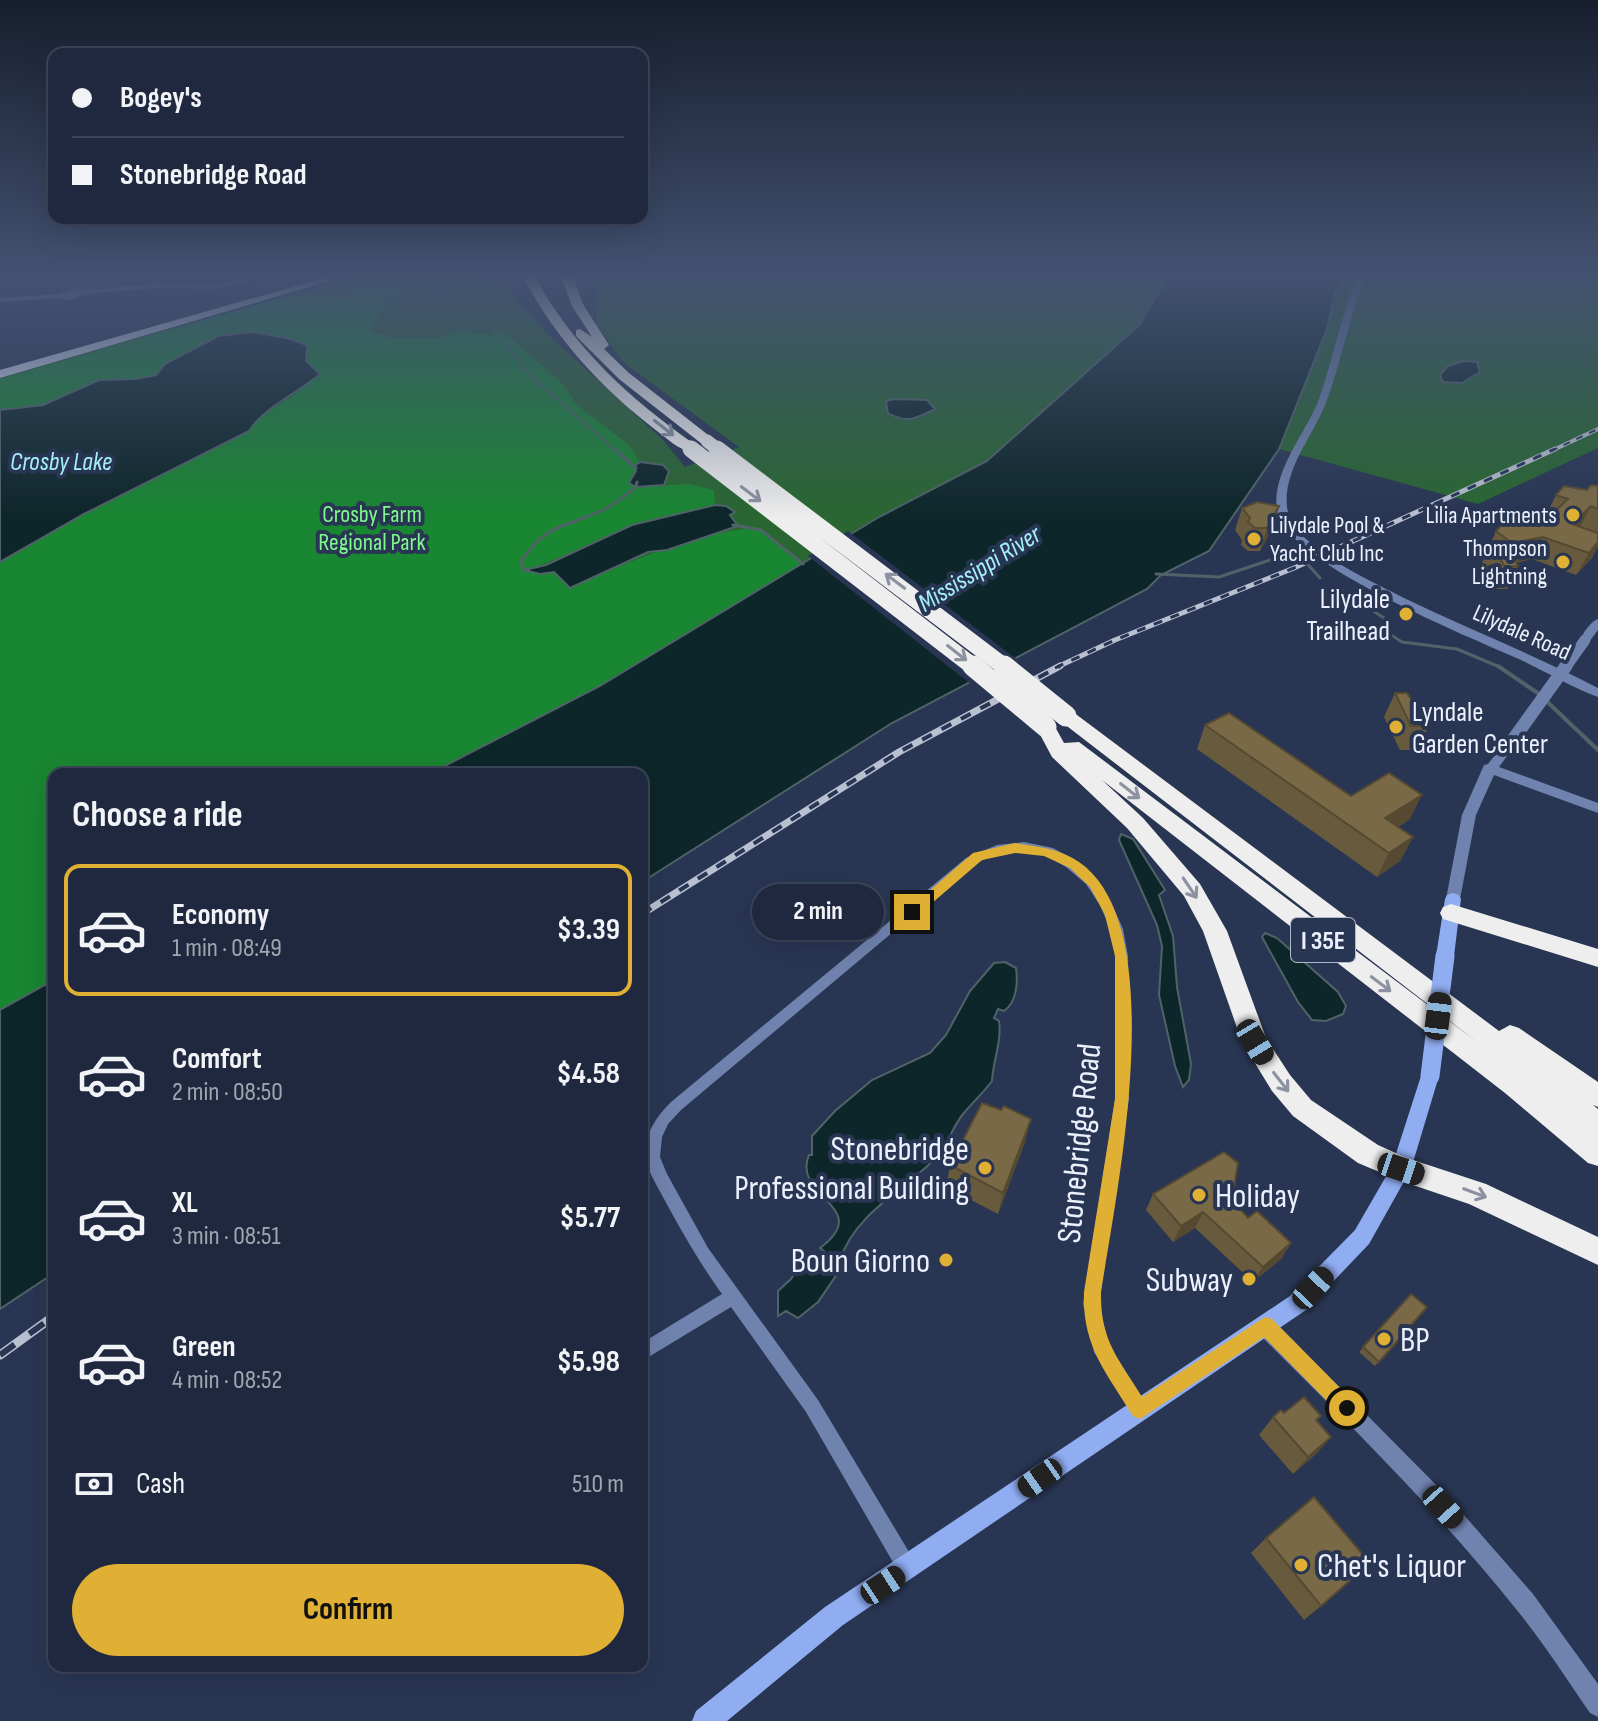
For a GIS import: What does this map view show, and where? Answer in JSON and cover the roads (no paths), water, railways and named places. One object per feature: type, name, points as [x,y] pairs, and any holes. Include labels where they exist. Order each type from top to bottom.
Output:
[{"type":"highway","points":[[0,372],[50,357]]},
{"type":"highway","name":"I 35E","points":[[583,357],[596,373],[689,447],[946,644],[1064,723],[1467,1020],[1598,1125]]},
{"type":"highway","name":"I 35E","points":[[603,357],[707,441],[964,634],[1064,723],[1598,1154]]},
{"type":"highway","points":[[612,357],[624,376]]},
{"type":"highway","points":[[1598,1096],[1377,939],[1130,754],[1064,723],[1059,752],[1146,834],[1192,890],[1215,931],[1255,1042],[1281,1083],[1302,1108],[1368,1154],[1401,1169],[1476,1193],[1598,1251]]},
{"type":"highway","points":[[1452,906],[1598,943]]},
{"type":"highway","points":[[1452,906],[1598,958]]},
{"type":"main road","points":[[706,1721],[834,1616],[908,1569],[1298,1303],[1362,1237],[1401,1169],[1430,1076],[1452,906]]},
{"type":"street","name":"Lilydale Road","points":[[1335,357],[1323,399],[1285,481],[1284,519],[1299,542],[1378,588],[1477,637],[1552,667],[1598,693]]},
{"type":"street","points":[[1452,906],[1465,827],[1475,794],[1489,768],[1598,622]]},
{"type":"street","points":[[1489,768],[1598,808]]},
{"type":"street","name":"Stonebridge Road","points":[[908,1569],[812,1406],[695,1243],[648,1150],[658,1128],[676,1106],[970,861],[995,851],[1015,848],[1046,852],[1074,864],[1089,877],[1100,893],[1121,946],[1122,1099],[1091,1304],[1100,1346],[1140,1410]]},
{"type":"street","points":[[648,1349],[733,1296]]},
{"type":"street","points":[[1265,1326],[1443,1507],[1517,1590],[1598,1705]]},
{"type":"water","name":"Crosby Lake","points":[[178,357],[306,357],[306,361],[320,374],[272,407],[249,431],[84,514],[0,562],[0,410],[43,405],[99,380],[156,375],[165,364]]},
{"type":"water","name":"Mississippi River","points":[[1103,357],[1316,357],[1279,449],[1209,551],[1161,575],[1147,589],[892,723],[648,878],[648,768],[441,768],[600,686],[879,517],[987,461]]},
{"type":"water","points":[[1464,361],[1477,362],[1480,372],[1462,383],[1443,382],[1440,375],[1448,366]]},
{"type":"water","points":[[927,400],[935,409],[917,417],[901,418],[888,413],[886,401]]},
{"type":"water","points":[[640,462],[663,465],[669,471],[664,485],[636,487],[629,483],[636,471],[634,466]]},
{"type":"water","points":[[715,505],[726,506],[735,512],[730,515],[738,526],[667,550],[648,552],[570,588],[554,572],[540,574],[524,570],[546,565],[632,525]]},
{"type":"water","points":[[1121,834],[1133,839],[1165,890],[1159,895],[1173,936],[1177,987],[1191,1064],[1189,1080],[1183,1087],[1175,1066],[1159,995],[1162,946],[1157,925],[1119,840]]},
{"type":"water","points":[[1265,933],[1277,938],[1338,992],[1346,1006],[1343,1014],[1326,1021],[1312,1020],[1298,1002],[1262,937]]},
{"type":"water","points":[[1005,962],[1016,968],[1017,985],[1012,1002],[1004,1011],[998,1009],[994,1018],[999,1021],[1000,1028],[992,1081],[963,1114],[933,1161],[867,1217],[847,1244],[840,1260],[833,1258],[832,1264],[839,1271],[818,1302],[798,1318],[786,1311],[778,1316],[778,1291],[791,1279],[804,1258],[824,1256],[825,1252],[820,1248],[835,1234],[839,1222],[836,1212],[811,1182],[807,1170],[809,1155],[812,1155],[812,1136],[835,1111],[872,1080],[930,1053],[946,1035],[970,991],[994,963]]},
{"type":"water","points":[[48,983],[48,1277],[0,1309],[0,1010]]},
{"type":"waterway","points":[[516,357],[532,377],[616,451]]},
{"type":"waterway","points":[[614,449],[636,468]]},
{"type":"waterway","points":[[529,570],[524,570],[521,561],[540,539],[559,527],[609,507],[636,487],[637,482]]},
{"type":"waterway","points":[[733,525],[761,530],[803,564]]},
{"type":"waterway","points":[[1156,574],[1219,577],[1282,556],[1302,558],[1320,578]]},
{"type":"waterway","points":[[1340,589],[1384,618],[1386,622],[1382,629],[1402,642],[1457,649],[1499,667]]},
{"type":"waterway","points":[[1499,667],[1539,694],[1598,750]]},
{"type":"railway","points":[[1551,451],[1598,429]]},
{"type":"railway","points":[[1055,668],[1115,640],[1294,568],[1555,449]]},
{"type":"railway","points":[[648,910],[899,752],[1060,666]]},
{"type":"railway","points":[[0,1355],[48,1320]]},
{"type":"place","name":"Lilia Apartments","points":[[1573,515]]},
{"type":"place","name":"Lilydale Pool & Yacht Club Inc","points":[[1254,539]]},
{"type":"place","name":"Thompson Lightning","points":[[1563,562]]},
{"type":"place","name":"Lilydale Trailhead","points":[[1406,614]]},
{"type":"place","name":"Lyndale Garden Center","points":[[1396,727]]},
{"type":"place","name":"Stonebridge Professional Building","points":[[985,1168]]},
{"type":"place","name":"Holiday","points":[[1199,1195]]},
{"type":"place","name":"Boun Giorno","points":[[946,1260]]},
{"type":"place","name":"Subway","points":[[1249,1279]]},
{"type":"place","name":"BP","points":[[1384,1339]]},
{"type":"place","name":"Chet's Liquor","points":[[1301,1565]]},
{"type":"park label","name":"Crosby Farm Regional Park","points":[[372,528]]}]
